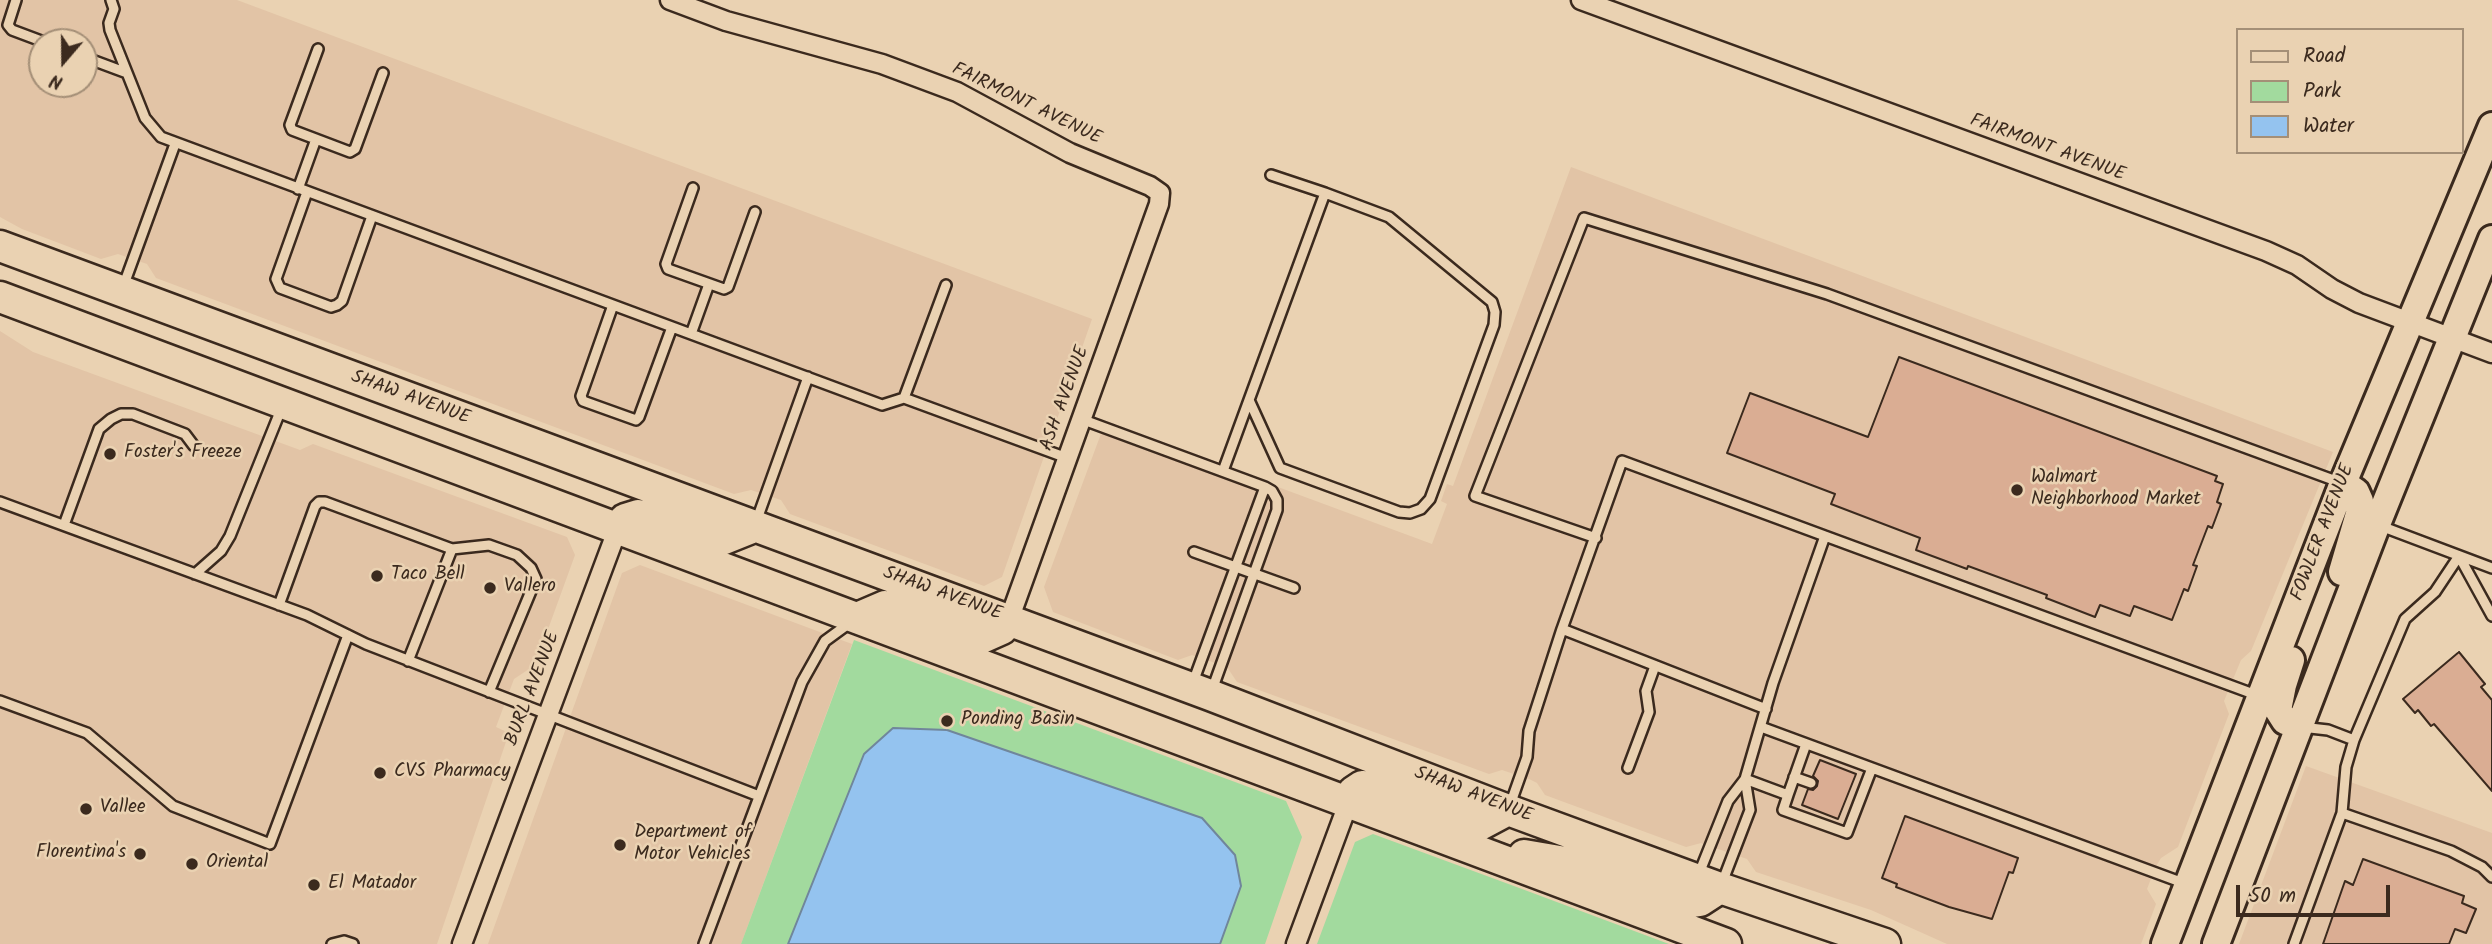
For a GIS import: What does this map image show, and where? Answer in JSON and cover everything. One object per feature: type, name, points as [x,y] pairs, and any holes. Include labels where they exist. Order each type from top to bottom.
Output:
[{"type":"main road","name":"FOWLER AVENUE","points":[[2165,944],[2343,483],[2492,126]]},
{"type":"main road","points":[[2216,944],[2377,524],[2492,239]]},
{"type":"main road","name":"SHAW AVENUE","points":[[0,246],[1200,691],[1508,810],[1885,944]]},
{"type":"main road","points":[[0,297],[1726,944]]},
{"type":"main road","points":[[2338,626],[2340,579],[2359,514],[2360,501],[2356,492],[2343,483]]},
{"type":"main road","points":[[618,528],[625,519],[638,515],[652,517],[719,541],[754,527]]},
{"type":"main road","points":[[857,618],[885,606],[984,637],[1002,629],[1009,620]]},
{"type":"main road","points":[[2293,614],[2293,651],[2278,710],[2285,721],[2299,726]]},
{"type":"main road","points":[[1348,804],[1353,792],[1363,786],[1374,787],[1478,826],[1508,810]]},
{"type":"main road","points":[[1458,845],[1571,863],[1686,903],[1700,901],[1708,883]]},
{"type":"street","name":"FAIRMONT AVENUE","points":[[670,0],[726,21],[882,64],[957,92],[1070,153],[1150,186],[1160,193]]},
{"type":"street","name":"FAIRMONT AVENUE","points":[[1580,0],[1609,5],[2266,250],[2297,265],[2350,298],[2411,324],[2492,353]]},
{"type":"street","name":"ASH AVENUE","points":[[1009,620],[1159,204],[1160,193]]},
{"type":"street","name":"BURL AVENUE","points":[[462,944],[618,528]]},
{"type":"street","points":[[1296,944],[1348,804]]},
{"type":"lane","points":[[16,0],[8,25],[12,30],[28,36]]},
{"type":"lane","points":[[111,0],[114,9],[110,30],[145,118],[161,137],[175,144],[882,405],[904,398],[1067,458]]},
{"type":"lane","points":[[318,49],[290,125],[292,130],[350,152],[355,149],[383,73]]},
{"type":"lane","points":[[98,62],[127,73]]},
{"type":"lane","points":[[316,139],[276,279],[279,288],[331,307],[337,305],[342,301],[372,216]]},
{"type":"lane","points":[[121,292],[175,144]]},
{"type":"lane","points":[[1249,400],[1280,468],[1399,512],[1410,513],[1421,509],[1430,499],[1494,325],[1495,312],[1492,302],[1389,217],[1271,175]]},
{"type":"lane","points":[[694,188],[666,264],[668,269],[724,289],[728,287],[755,212]]},
{"type":"lane","points":[[1223,471],[1325,193]]},
{"type":"lane","points":[[1596,538],[1475,496],[1584,218],[1827,294],[2343,483]]},
{"type":"lane","points":[[691,334],[709,284]]},
{"type":"lane","points":[[904,398],[946,285]]},
{"type":"lane","points":[[613,305],[581,396],[583,401],[636,420],[672,327]]},
{"type":"lane","points":[[754,527],[808,377]]},
{"type":"lane","points":[[195,574],[221,551],[230,536],[284,403]]},
{"type":"lane","points":[[64,525],[99,429],[111,419],[121,414],[133,414],[185,434],[194,446]]},
{"type":"lane","points":[[1081,419],[1265,486],[1277,499],[1277,510],[1253,573],[1200,691]]},
{"type":"lane","points":[[1508,810],[1527,757],[1529,731],[1562,629],[1622,461],[2261,697]]},
{"type":"lane","points":[[1200,691],[1235,567],[1265,486]]},
{"type":"lane","points":[[0,502],[307,615],[408,661],[759,796]]},
{"type":"lane","points":[[279,605],[319,502],[452,549],[489,545],[517,555],[531,568],[536,579],[489,692]]},
{"type":"lane","points":[[2377,524],[2492,568]]},
{"type":"lane","points":[[1708,883],[1728,802],[1745,779],[1825,537]]},
{"type":"lane","points":[[408,661],[452,549]]},
{"type":"lane","points":[[1194,552],[1294,588]]},
{"type":"lane","points":[[2459,556],[2492,616]]},
{"type":"lane","points":[[2294,944],[2342,813],[2346,767],[2354,740],[2405,619],[2435,592],[2459,556]]},
{"type":"lane","points":[[705,944],[802,682],[825,641],[857,618]]},
{"type":"lane","points":[[1562,629],[1766,709]]},
{"type":"lane","points":[[0,701],[87,733],[173,806],[270,844],[348,635]]},
{"type":"lane","points":[[1628,768],[1649,712],[1646,691],[1655,666]]},
{"type":"lane","points":[[2299,726],[2328,730],[2354,740]]},
{"type":"lane","points":[[1760,727],[2188,885]]},
{"type":"lane","points":[[1806,744],[1783,810],[1847,833],[1872,768]]},
{"type":"lane","points":[[1794,777],[1811,783]]},
{"type":"lane","points":[[1745,779],[1788,795]]},
{"type":"lane","points":[[1708,883],[1750,810],[1745,779]]},
{"type":"lane","points":[[1847,796],[1860,801]]},
{"type":"lane","points":[[2342,813],[2451,851],[2482,867],[2492,877]]},
{"type":"lane","points":[[332,944],[344,941],[353,944]]},
{"type":"shaded area","points":[[0,0],[237,0],[1092,319],[1002,577],[984,586],[790,514],[781,500],[751,490],[734,494],[156,278],[147,264],[118,254],[101,259],[22,229],[0,217]]},
{"type":"shaded area","points":[[1571,167],[2333,452],[2251,651],[2241,660],[2224,701],[2229,714],[2178,847],[2161,858],[2155,868],[2147,889],[2156,904],[2141,944],[1947,944],[1871,910],[1756,872],[1747,859],[1701,843],[1686,847],[1545,795],[1537,783],[1529,779],[1502,770],[1489,774],[1237,682],[1227,667],[1192,655],[1178,660],[1053,612],[1044,587],[1105,423],[1432,544],[1447,504],[1441,501],[1447,484],[1453,486]]},
{"type":"shaded area","points":[[0,331],[33,352],[300,450],[313,444],[567,537],[575,555],[535,665],[514,679],[496,727],[509,733],[437,944],[0,944]]},
{"type":"shaded area","points":[[640,565],[852,644],[741,944],[488,944],[622,573]]},
{"type":"shaded area","points":[[2306,766],[2492,833],[2492,944],[2239,944]]},
{"type":"green space","name":"Ponding Basin","points":[[854,640],[1286,801],[1302,837],[1265,944],[741,944]]},
{"type":"green space","points":[[1373,834],[1669,944],[1317,944],[1355,842]]},
{"type":"water","name":"Ponding Basin","points":[[893,728],[947,730],[1202,818],[1235,855],[1241,886],[1220,944],[788,944],[864,754]]},
{"type":"building","points":[[1899,357],[2217,476],[2215,481],[2223,484],[2217,502],[2221,504],[2212,528],[2208,526],[2193,565],[2197,566],[2188,591],[2184,589],[2172,620],[2134,606],[2130,616],[2100,605],[2095,617],[2046,598],[2047,595],[1916,550],[1920,538],[1831,504],[1835,494],[1727,453],[1750,393],[1868,437]]},
{"type":"building","points":[[2459,652],[2485,684],[2481,687],[2492,700],[2492,791],[2434,724],[2431,726],[2418,710],[2415,713],[2403,699]]},
{"type":"building","points":[[1820,760],[1856,774],[1838,819],[1802,805],[1808,789],[1813,790],[1817,786],[1818,781],[1813,776]]},
{"type":"building","points":[[1905,816],[2018,858],[2013,873],[2009,872],[1992,919],[1949,907],[1896,887],[1897,884],[1882,878]]},
{"type":"building","points":[[2363,859],[2464,896],[2462,903],[2476,909],[2466,933],[2455,929],[2449,944],[2323,944],[2345,881],[2353,885]]},
{"type":"place","name":"Foster's Freeze","points":[[110,454]]},
{"type":"place","name":"Walmart Neighborhood Market","points":[[2017,490]]},
{"type":"place","name":"Taco Bell","points":[[377,576]]},
{"type":"place","name":"Vallero","points":[[490,588]]},
{"type":"place","name":"Ponding Basin","points":[[947,721]]},
{"type":"place","name":"CVS Pharmacy","points":[[380,773]]},
{"type":"place","name":"Vallee","points":[[86,809]]},
{"type":"place","name":"Department of Motor Vehicles","points":[[620,845]]},
{"type":"place","name":"Florentina's","points":[[140,854]]},
{"type":"place","name":"Oriental","points":[[192,864]]},
{"type":"place","name":"El Matador","points":[[314,885]]}]
